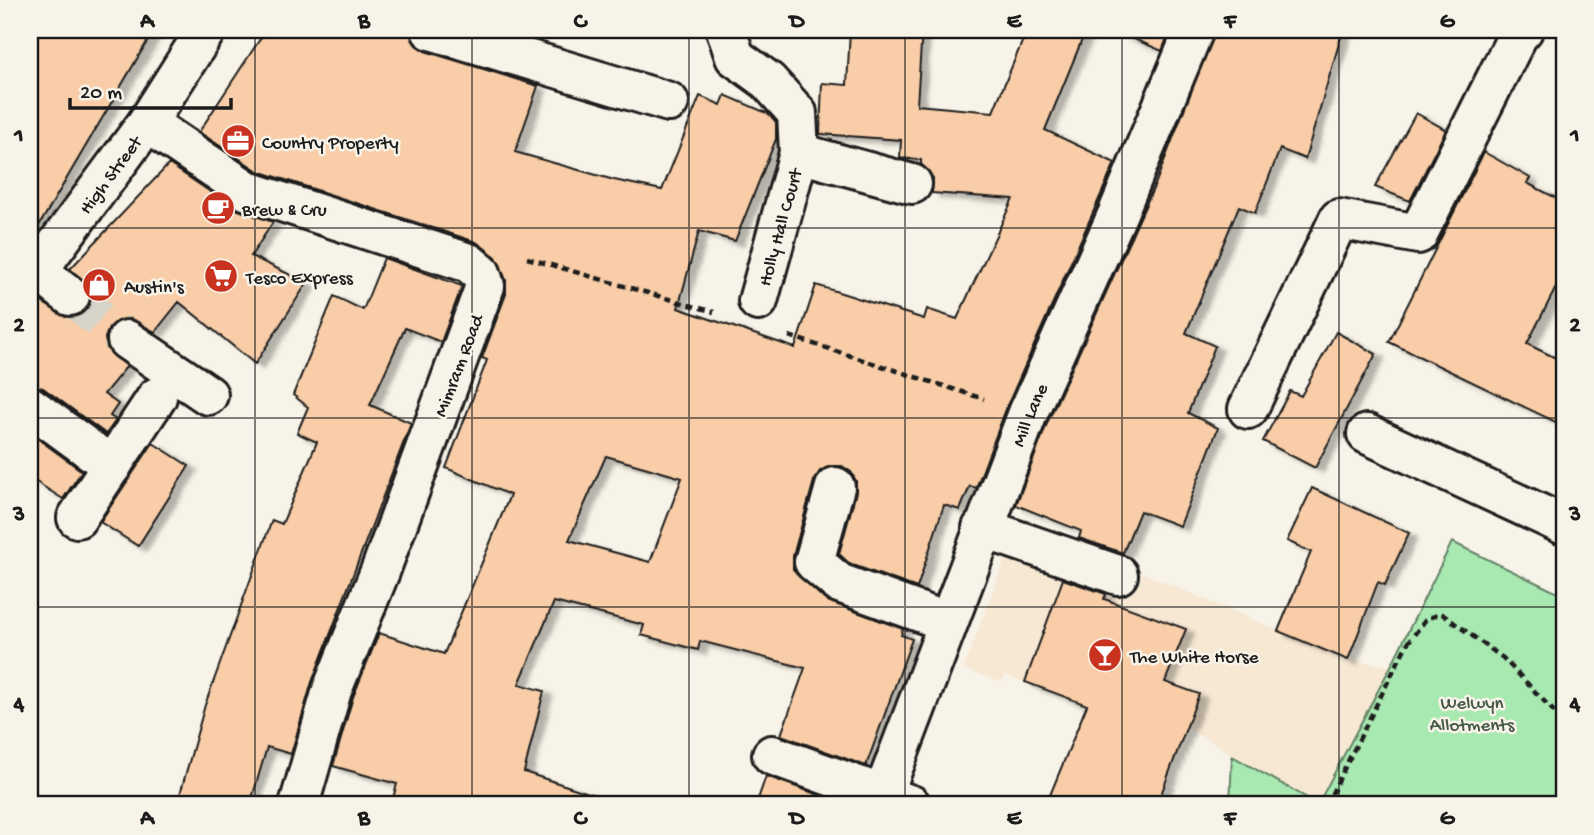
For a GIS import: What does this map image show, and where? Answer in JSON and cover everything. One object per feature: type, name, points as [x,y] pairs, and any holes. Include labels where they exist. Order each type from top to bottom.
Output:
[{"type":"street","name":"High Street","points":[[32,278],[147,122],[206,30]]},
{"type":"street","points":[[431,30],[668,102]]},
{"type":"street","name":"Holly Hall Court","points":[[726,30],[735,57],[768,81],[797,113],[799,153],[758,301]]},
{"type":"street","name":"Mill Lane","points":[[891,802],[947,622],[982,528],[1028,413],[1117,215],[1194,30]]},
{"type":"street","points":[[1248,409],[1339,219],[1418,234],[1518,34],[1524,30]]},
{"type":"street","name":"Mimram Road","points":[[147,122],[247,191],[469,263],[481,272],[485,286],[390,543],[332,690],[299,805]]},
{"type":"street","name":"Holly Hall Court","points":[[799,153],[912,184]]},
{"type":"street","points":[[32,278],[71,296]]},
{"type":"street","points":[[127,340],[208,395]]},
{"type":"street","points":[[77,518],[157,397]]},
{"type":"street","points":[[30,406],[111,466]]},
{"type":"street","points":[[1367,434],[1564,525]]},
{"type":"street","points":[[835,487],[814,562],[839,583],[947,622]]},
{"type":"street","points":[[982,528],[1118,575]]},
{"type":"street","points":[[772,755],[891,802]]},
{"type":"path","points":[[1326,805],[1407,644],[1427,618],[1442,614],[1503,658],[1564,722]]},
{"type":"shaded area","points":[[1018,526],[1122,564],[1348,660],[1391,666],[1318,805],[1186,727],[1138,724],[1005,675],[1002,682],[963,669]]},
{"type":"green space","name":"Welwyn Allotments","points":[[1452,542],[1564,596],[1564,805],[1230,805],[1232,756],[1318,804],[1391,666]]},
{"type":"building","points":[[30,30],[154,30],[30,241]]},
{"type":"building","points":[[266,30],[410,32],[416,45],[425,51],[538,86],[515,152],[614,180],[662,190],[700,96],[721,105],[725,95],[769,114],[776,122],[776,139],[735,241],[699,231],[678,308],[795,348],[816,285],[924,319],[927,309],[957,319],[1013,199],[932,193],[933,178],[921,164],[921,160],[900,158],[901,140],[820,134],[822,83],[847,85],[850,30],[922,30],[917,105],[993,112],[1027,30],[1086,30],[1045,130],[1115,163],[1008,404],[976,488],[970,486],[960,510],[944,505],[917,588],[850,564],[839,554],[856,492],[856,481],[851,472],[842,466],[830,466],[820,471],[814,481],[793,556],[793,569],[825,600],[903,629],[901,635],[912,639],[866,766],[781,735],[805,668],[700,641],[698,650],[641,635],[644,625],[554,602],[519,684],[544,691],[524,772],[601,797],[599,805],[391,805],[397,784],[333,766],[353,697],[379,633],[444,654],[510,495],[446,468],[487,360],[482,358],[506,294],[506,280],[496,257],[476,242],[258,171],[199,132]],"holes":[[[606,456],[682,478],[650,562],[569,540]]]},
{"type":"building","points":[[1113,30],[1170,30],[1162,51]]},
{"type":"building","points":[[1215,30],[1343,30],[1305,159],[1280,149],[1255,213],[1239,206],[1186,333],[1215,346],[1188,413],[1218,428],[1180,526],[1140,511],[1123,553],[1079,538],[1081,531],[1016,505],[1048,421],[1156,182]]},
{"type":"building","points":[[1416,113],[1446,130],[1410,201],[1375,187]]},
{"type":"building","points":[[1484,152],[1530,178],[1527,183],[1564,202],[1564,272],[1527,344],[1564,362],[1564,426],[1389,342]]},
{"type":"building","points":[[169,164],[236,209],[273,222],[251,256],[307,283],[255,364],[179,302],[155,332],[129,318],[117,321],[109,328],[105,338],[107,349],[127,366],[104,394],[118,404],[110,416],[116,420],[106,434],[43,388],[30,385],[30,312],[40,301],[66,317],[78,316],[87,310],[91,300],[90,288],[70,269]]},
{"type":"building","points":[[384,258],[462,286],[441,342],[405,328],[370,405],[411,423],[312,682],[291,754],[267,747],[250,805],[177,805],[205,705],[272,520],[282,524],[317,442],[297,433],[308,407],[293,395],[334,296],[363,310]]},
{"type":"building","points":[[1336,332],[1376,354],[1315,468],[1263,441],[1290,391],[1301,396]]},
{"type":"building","points":[[30,433],[82,471],[63,499],[30,478]]},
{"type":"building","points":[[153,443],[189,466],[138,546],[100,522]]},
{"type":"building","points":[[1312,488],[1409,533],[1385,585],[1378,582],[1348,660],[1278,631],[1311,552],[1287,541]]},
{"type":"building","name":"The White Horse","points":[[1063,579],[1106,594],[1104,599],[1186,629],[1165,682],[1199,694],[1157,805],[1046,805],[1087,705],[1025,682]]},
{"type":"building","points":[[766,776],[847,805],[756,805]]},
{"type":"tunnel","points":[[70,296],[127,340]]},
{"type":"place","name":"Country Property","points":[[238,141]]},
{"type":"place","name":"Brew & Cru","points":[[218,208]]},
{"type":"place","name":"Tesco Express","points":[[221,276]]},
{"type":"place","name":"Austin's","points":[[99,285]]},
{"type":"place","name":"The White Horse","points":[[1105,655]]}]
